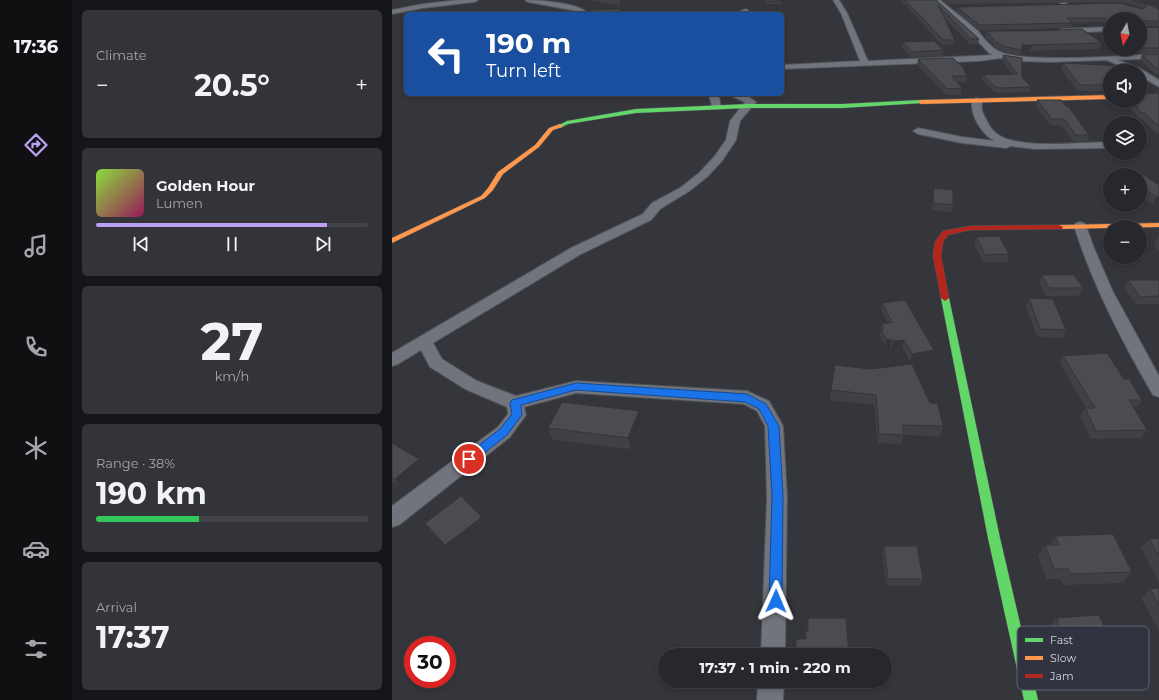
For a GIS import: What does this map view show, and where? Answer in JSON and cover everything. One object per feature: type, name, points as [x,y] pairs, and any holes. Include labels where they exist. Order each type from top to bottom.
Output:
[{"type":"street","points":[[392,12],[423,6],[475,0]]},
{"type":"street","points":[[528,0],[579,9],[583,12]]},
{"type":"street","points":[[836,0],[844,13],[865,63]]},
{"type":"street","points":[[936,0],[950,8],[992,51],[1002,56]]},
{"type":"street","points":[[1053,6],[1070,6],[1060,0]]},
{"type":"street","points":[[1057,32],[1103,29]]},
{"type":"street","points":[[975,33],[987,33]]},
{"type":"street","points":[[784,67],[979,59],[1002,56],[1029,60],[1159,56]]},
{"type":"street","points":[[1108,58],[1122,64]]},
{"type":"street","points":[[1147,76],[1159,84]]},
{"type":"street","points":[[714,96],[716,107]]},
{"type":"street","points":[[392,360],[425,342],[576,251],[647,218],[656,206],[684,190],[718,159],[731,140],[735,121],[743,109],[751,102],[742,96]]},
{"type":"street","points":[[392,241],[483,197],[491,189],[500,173],[537,146],[551,129],[567,123],[636,111],[716,107],[842,106],[1103,97]]},
{"type":"street","points":[[977,101],[977,112],[987,130],[994,136],[1004,141],[1021,145]]},
{"type":"street","points":[[918,130],[962,140],[1021,145],[1103,145]]},
{"type":"street","points":[[1017,639],[994,538],[938,266],[936,248],[944,234],[956,230],[1159,225]]},
{"type":"street","points":[[1080,226],[1094,268],[1159,391]]},
{"type":"street","points":[[425,342],[436,363],[472,385],[515,403],[576,387],[747,398],[763,406],[774,426],[777,496],[774,648]]},
{"type":"street","points":[[392,518],[504,432],[517,415],[515,403]]},
{"type":"street","points":[[770,700],[771,688]]},
{"type":"street","points":[[1029,690],[1031,700]]},
{"type":"building","points":[[765,0],[781,0],[782,1],[765,2]]},
{"type":"building","points":[[905,0],[936,0],[979,39],[971,39],[938,5],[955,40],[943,40]]},
{"type":"building","points":[[1132,0],[1138,0],[1159,9],[1159,21],[1147,21],[1147,12],[1103,12],[1103,18],[1067,18],[1073,23],[979,25],[957,7],[1120,3],[1142,9],[1147,6],[1146,4]]},
{"type":"building","points":[[620,9],[619,12],[590,12],[591,10]]},
{"type":"building","points":[[1159,27],[1159,48],[1147,48],[1147,28]]},
{"type":"building","points":[[1082,29],[1102,43],[1022,45],[1022,50],[1006,47],[997,42],[986,31],[1037,31]]},
{"type":"building","points":[[934,41],[944,50],[912,52],[903,42]]},
{"type":"building","points":[[1159,54],[1159,69],[1157,69],[1143,56],[1147,56],[1147,55]]},
{"type":"building","points":[[1003,55],[1022,58],[1022,77],[1031,87],[995,87],[983,75],[1017,74]]},
{"type":"building","points":[[953,58],[960,65],[962,65],[967,76],[952,76],[962,88],[947,89],[918,59]]},
{"type":"building","points":[[1063,63],[1103,65],[1103,85],[1080,85]]},
{"type":"building","points":[[1159,93],[1159,126],[1145,113],[1142,113],[1138,108],[1147,108],[1147,94]]},
{"type":"building","points":[[1037,100],[1061,100],[1067,107],[1068,106],[1089,135],[1076,135],[1064,119],[1052,119]]},
{"type":"building","points":[[1147,177],[1159,185],[1159,197],[1156,197],[1147,191]]},
{"type":"building","points":[[934,188],[953,190],[953,205],[933,203]]},
{"type":"building","points":[[999,236],[1009,254],[985,255],[976,237]]},
{"type":"building","points":[[1042,275],[1074,275],[1083,288],[1049,288]]},
{"type":"building","points":[[1128,280],[1159,280],[1159,296],[1140,297]]},
{"type":"building","points":[[1029,298],[1053,299],[1066,330],[1040,329]]},
{"type":"building","points":[[905,300],[934,350],[912,354],[904,340],[886,340],[881,329],[884,328],[881,324],[892,322],[882,303]]},
{"type":"building","points":[[1107,353],[1124,379],[1129,379],[1142,400],[1129,400],[1147,430],[1096,431],[1085,408],[1095,408],[1063,356]]},
{"type":"building","points":[[912,364],[930,403],[938,404],[943,426],[902,425],[904,435],[879,434],[876,395],[831,390],[835,365],[870,369]]},
{"type":"building","points":[[562,402],[639,411],[628,438],[548,428]]},
{"type":"building","points":[[392,443],[419,459],[395,479],[392,478]]},
{"type":"building","points":[[461,496],[482,517],[445,545],[425,523]]},
{"type":"building","points":[[1113,534],[1132,572],[1071,574],[1068,569],[1054,569],[1045,545],[1059,545],[1055,536]]},
{"type":"building","points":[[1159,538],[1159,556],[1149,539]]},
{"type":"building","points":[[884,546],[917,546],[923,579],[888,579]]},
{"type":"building","points":[[1159,588],[1159,605],[1150,589]]},
{"type":"building","points":[[1099,615],[1104,626],[1059,626],[1056,618]]},
{"type":"building","points":[[808,618],[846,618],[848,648],[796,648],[796,639],[806,639],[805,631],[808,631]]},
{"type":"traffic: fast","points":[[560,126],[567,123],[636,111],[748,106],[842,106],[921,102]]},
{"type":"traffic: fast","points":[[945,298],[994,538],[1017,639]]},
{"type":"traffic: fast","points":[[1029,690],[1031,700]]},
{"type":"traffic: slow","points":[[921,102],[1103,97]]},
{"type":"traffic: slow","points":[[392,241],[483,197],[491,189],[500,173],[537,146],[551,129],[560,126]]},
{"type":"traffic: slow","points":[[1059,227],[1159,225]]},
{"type":"traffic: jam","points":[[945,298],[937,256],[939,242],[946,233],[970,228],[1059,227]]},
{"type":"route","points":[[469,459],[504,432],[517,415],[515,403],[576,387],[747,398],[763,406],[774,426],[777,496],[776,601]]}]
